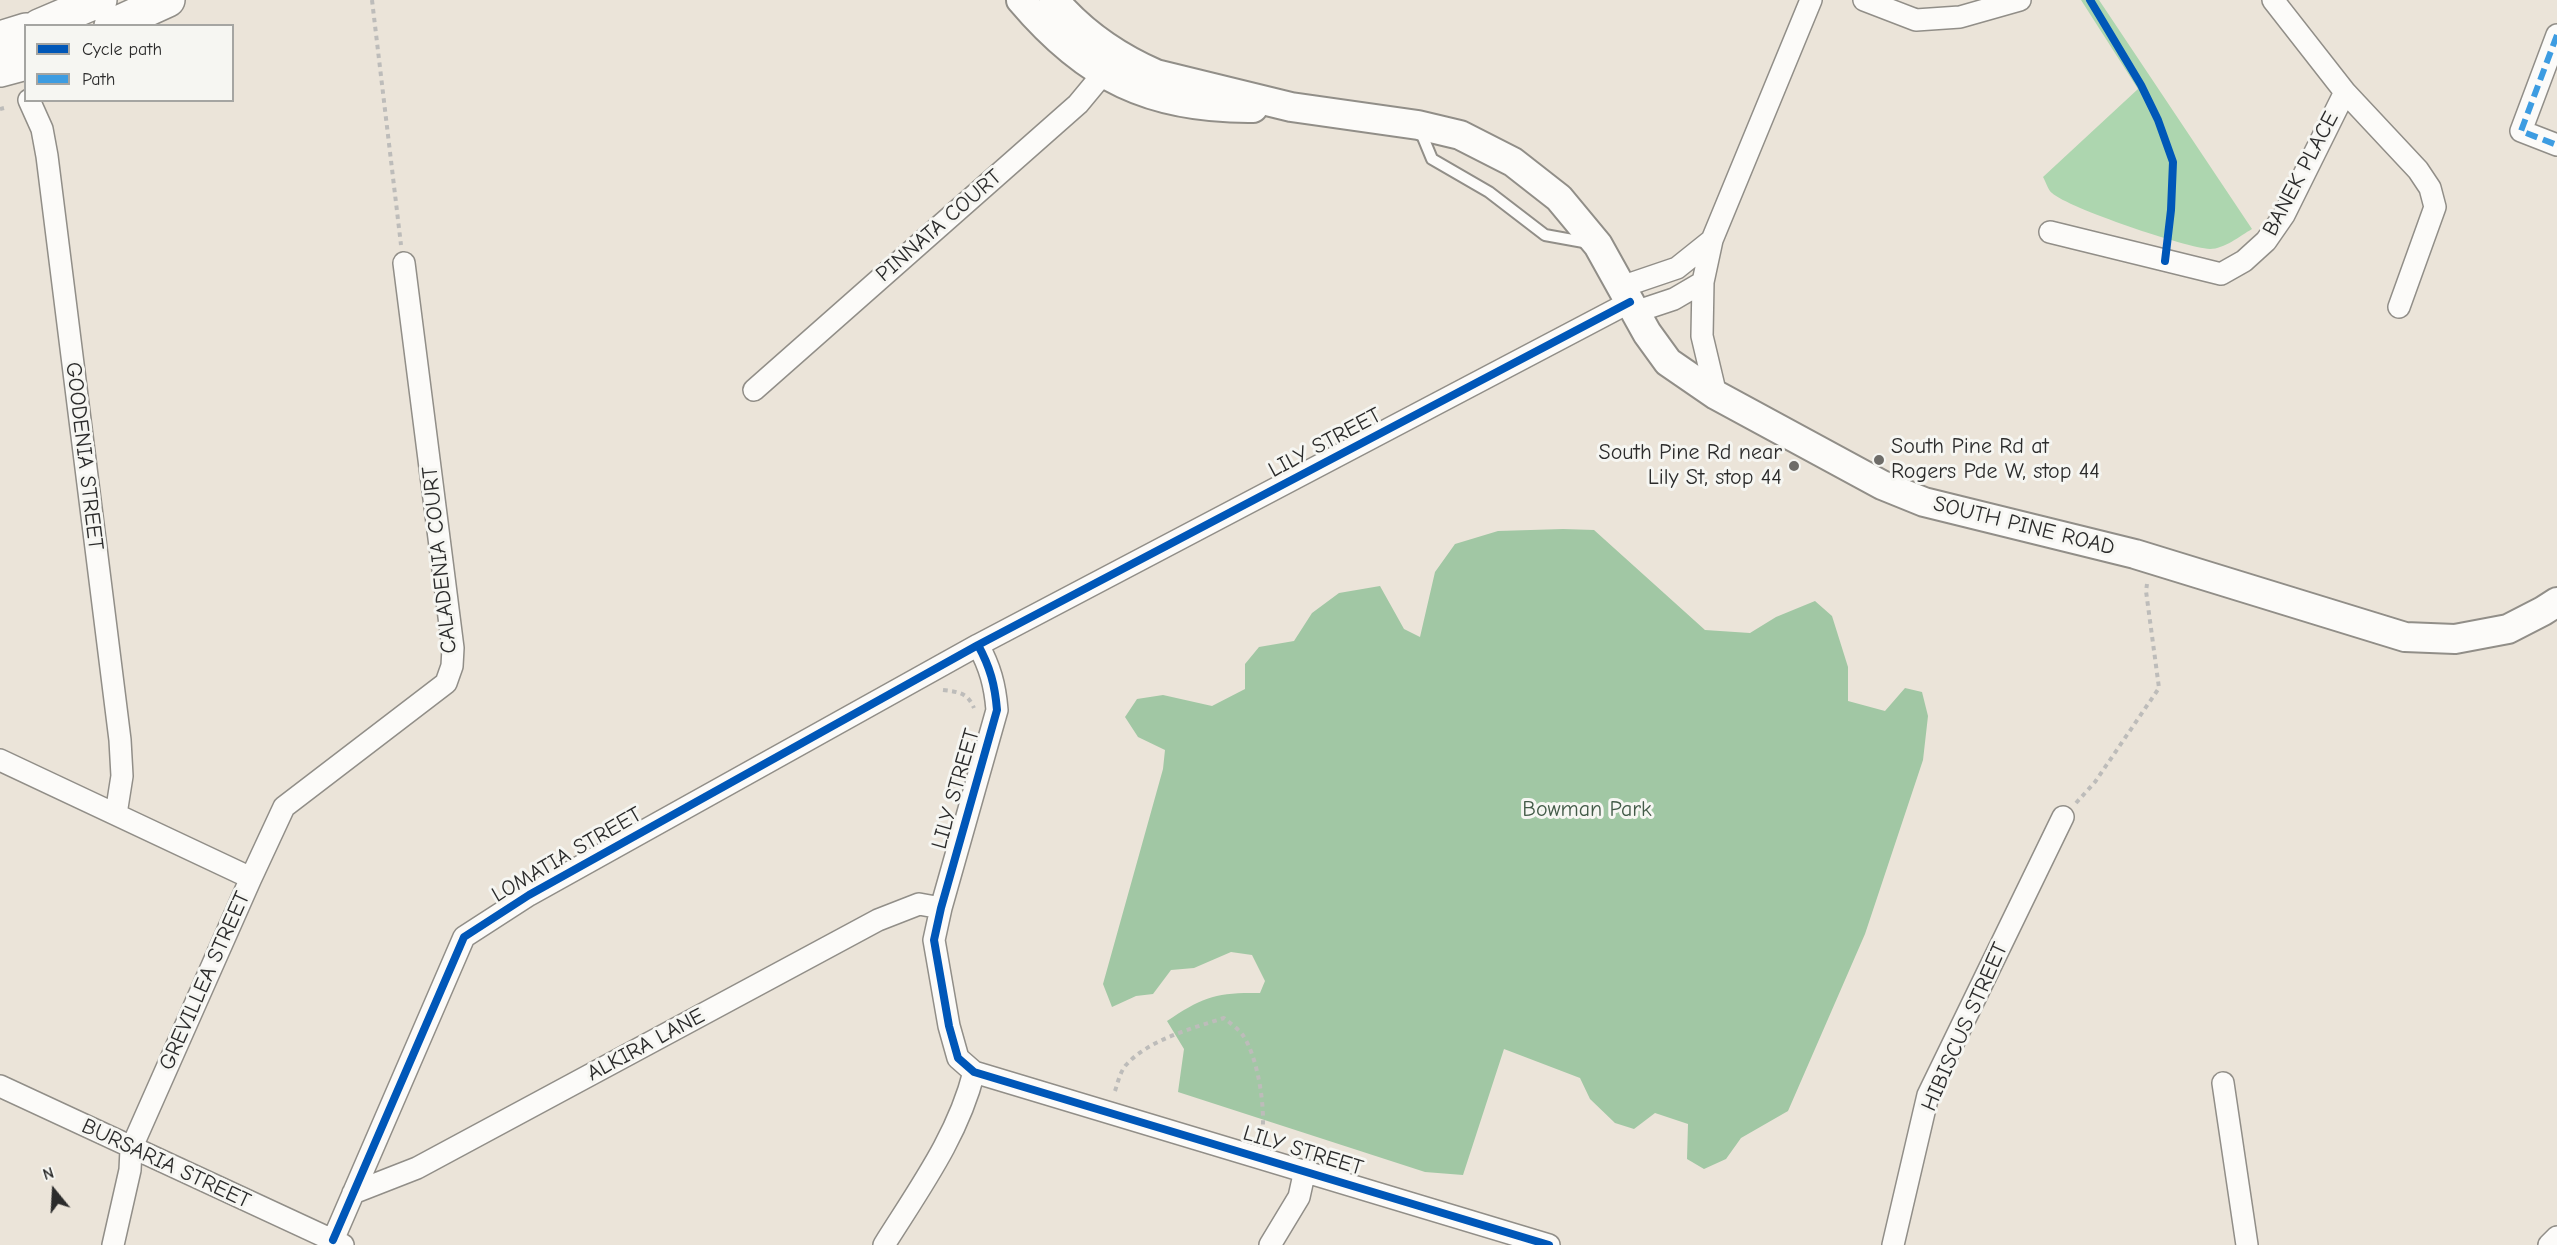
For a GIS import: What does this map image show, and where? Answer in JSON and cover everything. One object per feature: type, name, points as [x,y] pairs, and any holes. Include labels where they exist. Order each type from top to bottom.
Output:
[{"type":"main road","points":[[44,24],[100,0]]},
{"type":"main road","points":[[115,24],[168,0]]},
{"type":"main road","name":"SOUTH PINE ROAD","points":[[1021,0],[1057,39],[1078,57],[1291,107],[1418,125],[1460,135],[1513,162],[1559,198],[1598,245],[1668,362],[1716,395],[1882,485],[1924,502],[2135,554],[2405,637],[2455,639],[2508,629],[2557,602]]},
{"type":"main road","name":"SOUTH PINE ROAD","points":[[1054,0],[1094,39],[1111,64]]},
{"type":"main road","points":[[0,38],[24,31]]},
{"type":"street","points":[[1716,395],[1702,336],[1703,282],[1712,240],[1811,0]]},
{"type":"street","points":[[1864,0],[1916,20],[1960,17],[2019,0]]},
{"type":"street","points":[[2273,0],[2345,92],[2418,170],[2430,188],[2435,207],[2399,307]]},
{"type":"street","points":[[2557,35],[2521,132],[2557,145]]},
{"type":"street","name":"PINNATA COURT","points":[[754,390],[1071,110],[1111,64]]},
{"type":"street","name":"BANEK PLACE","points":[[2050,232],[2221,274],[2244,261],[2266,241],[2284,215],[2345,92]]},
{"type":"street","name":"GOODENIA STREET","points":[[30,102],[42,129],[47,156],[120,740],[122,776],[116,814]]},
{"type":"street","points":[[1629,300],[1677,268],[1712,240]]},
{"type":"street","name":"CALADENIA COURT","points":[[251,878],[284,807],[446,683],[452,666],[453,648],[404,263]]},
{"type":"street","points":[[1629,300],[1674,299],[1703,282]]},
{"type":"street","name":"LILY STREET","points":[[1549,1245],[974,1072],[958,1058],[949,1026],[934,940],[997,710],[995,687],[989,666],[978,645],[1629,300]]},
{"type":"street","name":"LOMATIA STREET","points":[[338,1243],[352,1192],[464,937],[529,895],[978,645]]},
{"type":"street","name":"GREVILLEA STREET","points":[[0,760],[251,878],[131,1149],[130,1170],[113,1245]]},
{"type":"street","name":"HIBISCUS STREET","points":[[1893,1245],[1928,1095],[2063,818]]},
{"type":"street","name":"ALKIRA LANE","points":[[352,1192],[417,1168],[878,920],[919,904],[941,908]]},
{"type":"street","points":[[884,1245],[945,1146],[960,1117],[974,1072]]},
{"type":"street","points":[[2223,1083],[2247,1245]]},
{"type":"street","name":"BURSARIA STREET","points":[[0,1086],[131,1149],[338,1243]]},
{"type":"street","points":[[1270,1245],[1299,1197],[1305,1170]]},
{"type":"street","points":[[2549,1245],[2557,1237]]},
{"type":"lane","points":[[1418,125],[1432,159],[1489,192],[1545,234],[1598,245]]},
{"type":"path","points":[[372,0],[404,263]]},
{"type":"path","points":[[2063,818],[2095,782],[2159,688],[2146,591],[2147,583]]},
{"type":"path","points":[[1115,1091],[1126,1065],[1152,1047],[1179,1032],[1224,1018],[1242,1034],[1256,1068],[1265,1117],[1262,1136]]},
{"type":"green space","points":[[2081,0],[2099,0],[2252,229],[2221,247],[2210,249],[2197,247],[2103,217],[2062,200],[2051,192],[2043,177],[2138,89]]},
{"type":"green space","name":"Bowman Park","points":[[1594,530],[1705,630],[1750,633],[1776,617],[1815,601],[1832,616],[1848,667],[1848,701],[1885,711],[1905,688],[1922,692],[1928,716],[1923,760],[1865,934],[1788,1111],[1741,1138],[1726,1159],[1704,1169],[1687,1159],[1688,1124],[1655,1113],[1634,1129],[1615,1123],[1590,1099],[1580,1078],[1504,1049],[1463,1175],[1425,1172],[1178,1092],[1184,1049],[1167,1021],[1200,1001],[1221,995],[1260,993],[1265,981],[1252,955],[1231,952],[1194,968],[1171,970],[1153,994],[1136,996],[1112,1007],[1103,984],[1163,769],[1165,750],[1138,737],[1125,717],[1137,699],[1163,695],[1212,706],[1245,689],[1245,664],[1259,647],[1294,641],[1312,613],[1339,593],[1380,586],[1404,629],[1420,637],[1435,572],[1455,544],[1498,531]]},
{"type":"marked path","points":[[2557,35],[2521,131],[2557,145]]},
{"type":"cycle path","points":[[2090,0],[2141,85],[2158,120],[2173,162],[2171,210],[2165,261]]},
{"type":"cycle path","points":[[1549,1245],[974,1072],[958,1058],[949,1026],[934,940],[997,710],[991,676],[978,645],[1630,302]]},
{"type":"cycle path","points":[[333,1240],[464,937],[529,895],[978,645]]},
{"type":"place","name":"South Pine Rd at Rogers Pde W, stop 44","points":[[1879,460]]},
{"type":"place","name":"South Pine Rd near Lily St, stop 44","points":[[1794,466]]}]
